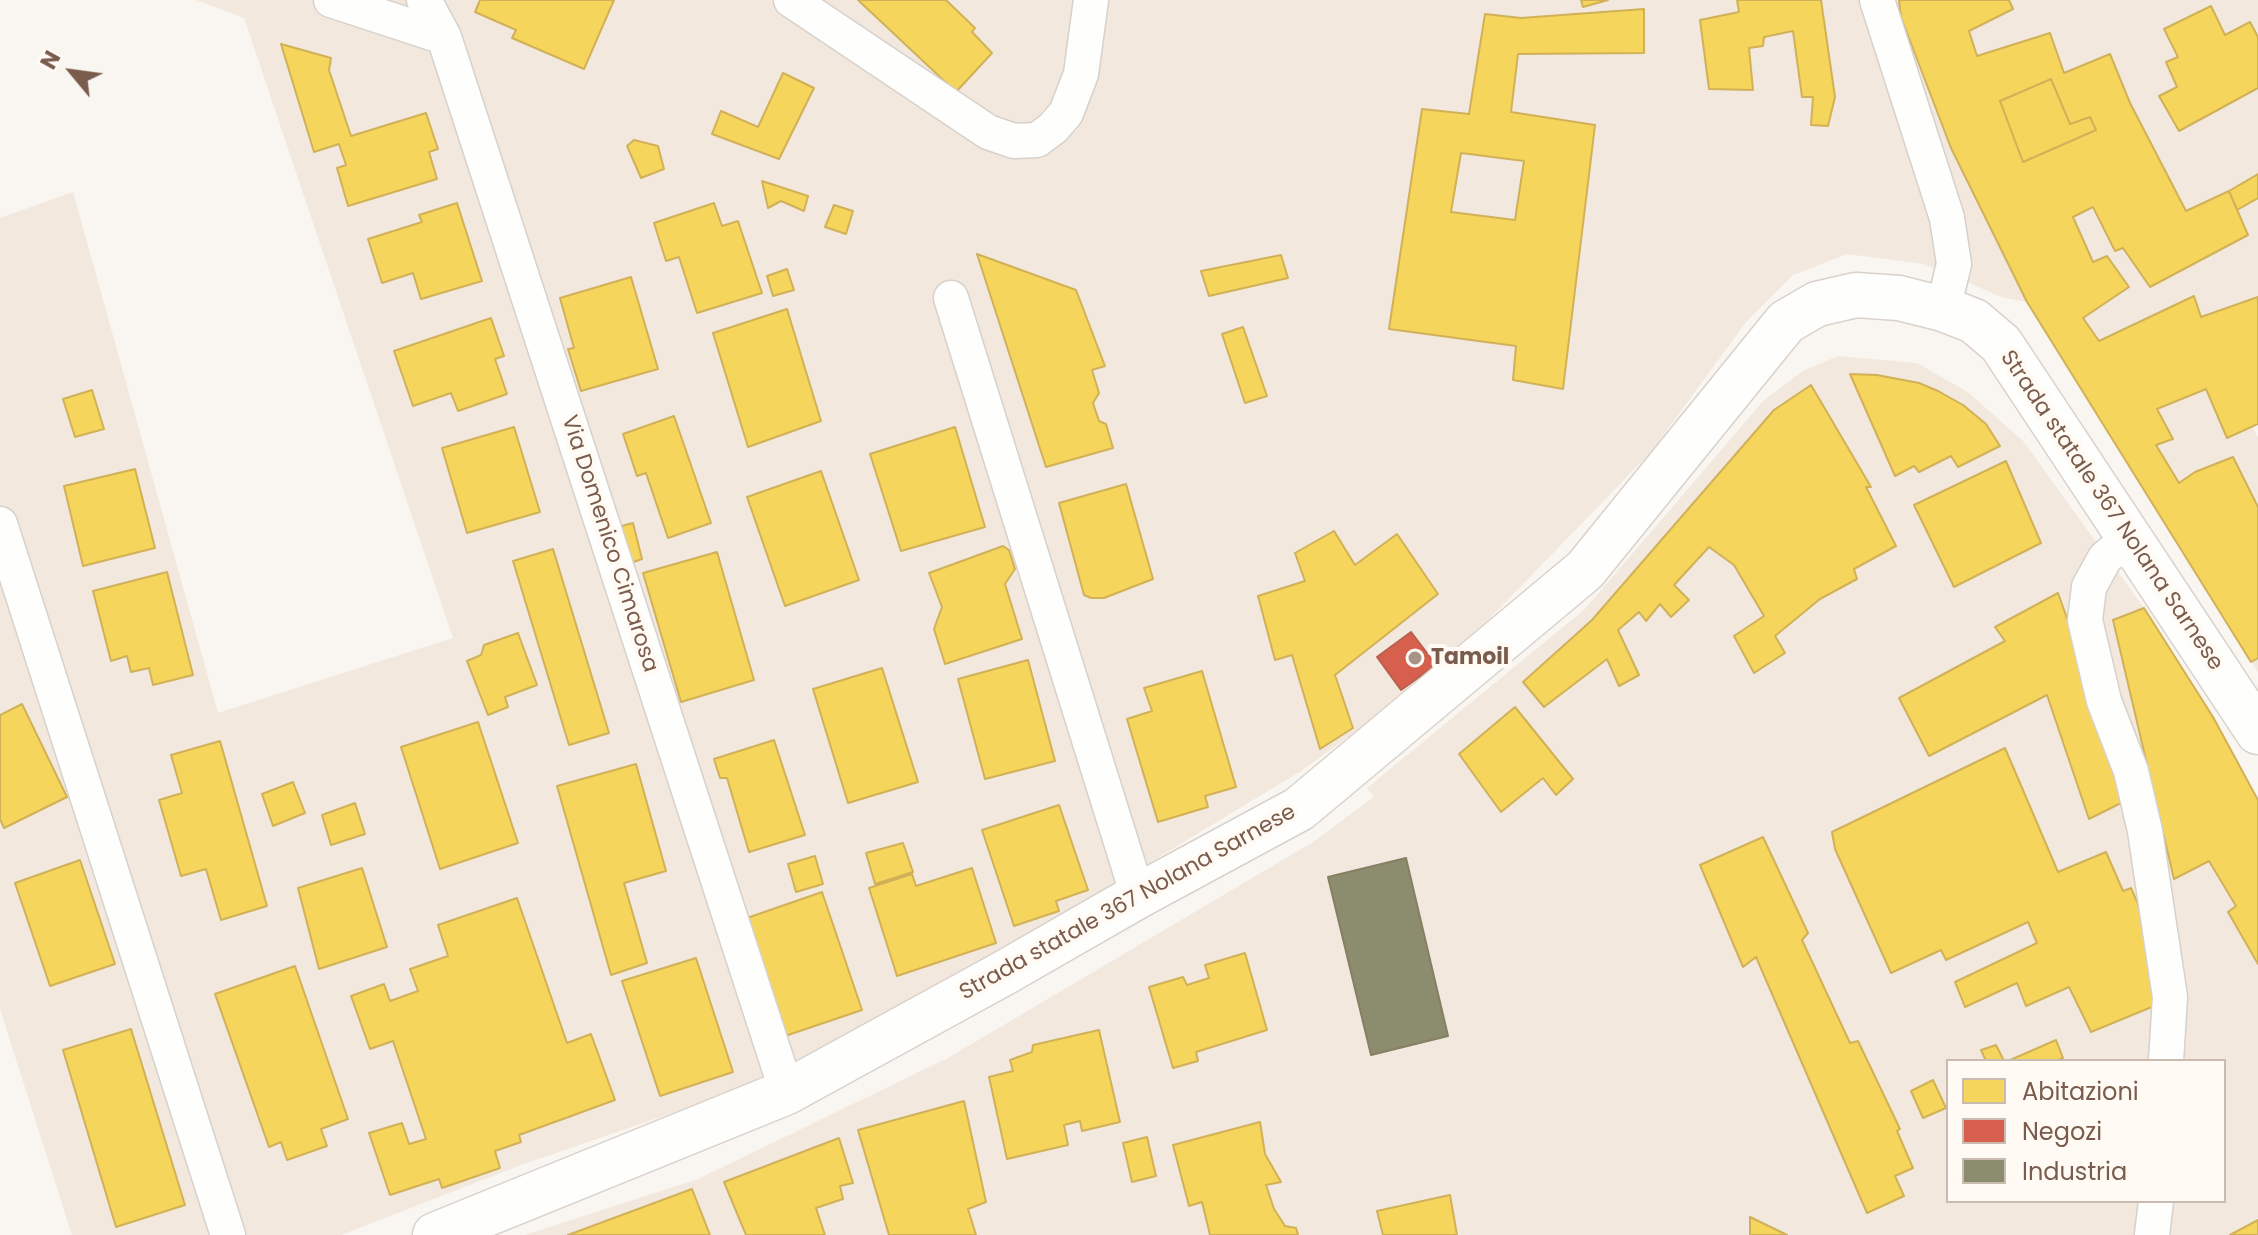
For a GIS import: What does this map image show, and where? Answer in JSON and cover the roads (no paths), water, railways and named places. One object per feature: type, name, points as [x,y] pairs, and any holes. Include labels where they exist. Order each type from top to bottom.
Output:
[{"type":"main road","name":"Strada statale 367 Nolana Sarnese","points":[[435,1235],[787,1092],[1299,809],[1585,570],[1786,322],[1817,304],[1856,295],[1899,298],[1974,321],[2001,344],[2258,732]]},
{"type":"street","points":[[331,0],[444,37]]},
{"type":"street","name":"Via Domenico Cimarosa","points":[[424,0],[444,37],[787,1092]]},
{"type":"street","points":[[791,0],[988,132],[1014,141],[1037,140],[1066,113],[1081,74],[1091,0]]},
{"type":"street","points":[[1877,0],[1947,218],[1954,264],[1943,309]]},
{"type":"street","points":[[951,298],[1138,896]]},
{"type":"street","points":[[0,524],[228,1235]]},
{"type":"street","points":[[2129,538],[2105,558],[2089,587],[2085,620],[2104,701],[2131,771],[2145,831],[2170,997],[2166,1059]]},
{"type":"street","points":[[2152,1235],[2156,1203]]},
{"type":"place","name":"Tamoil","points":[[1415,658]]}]
